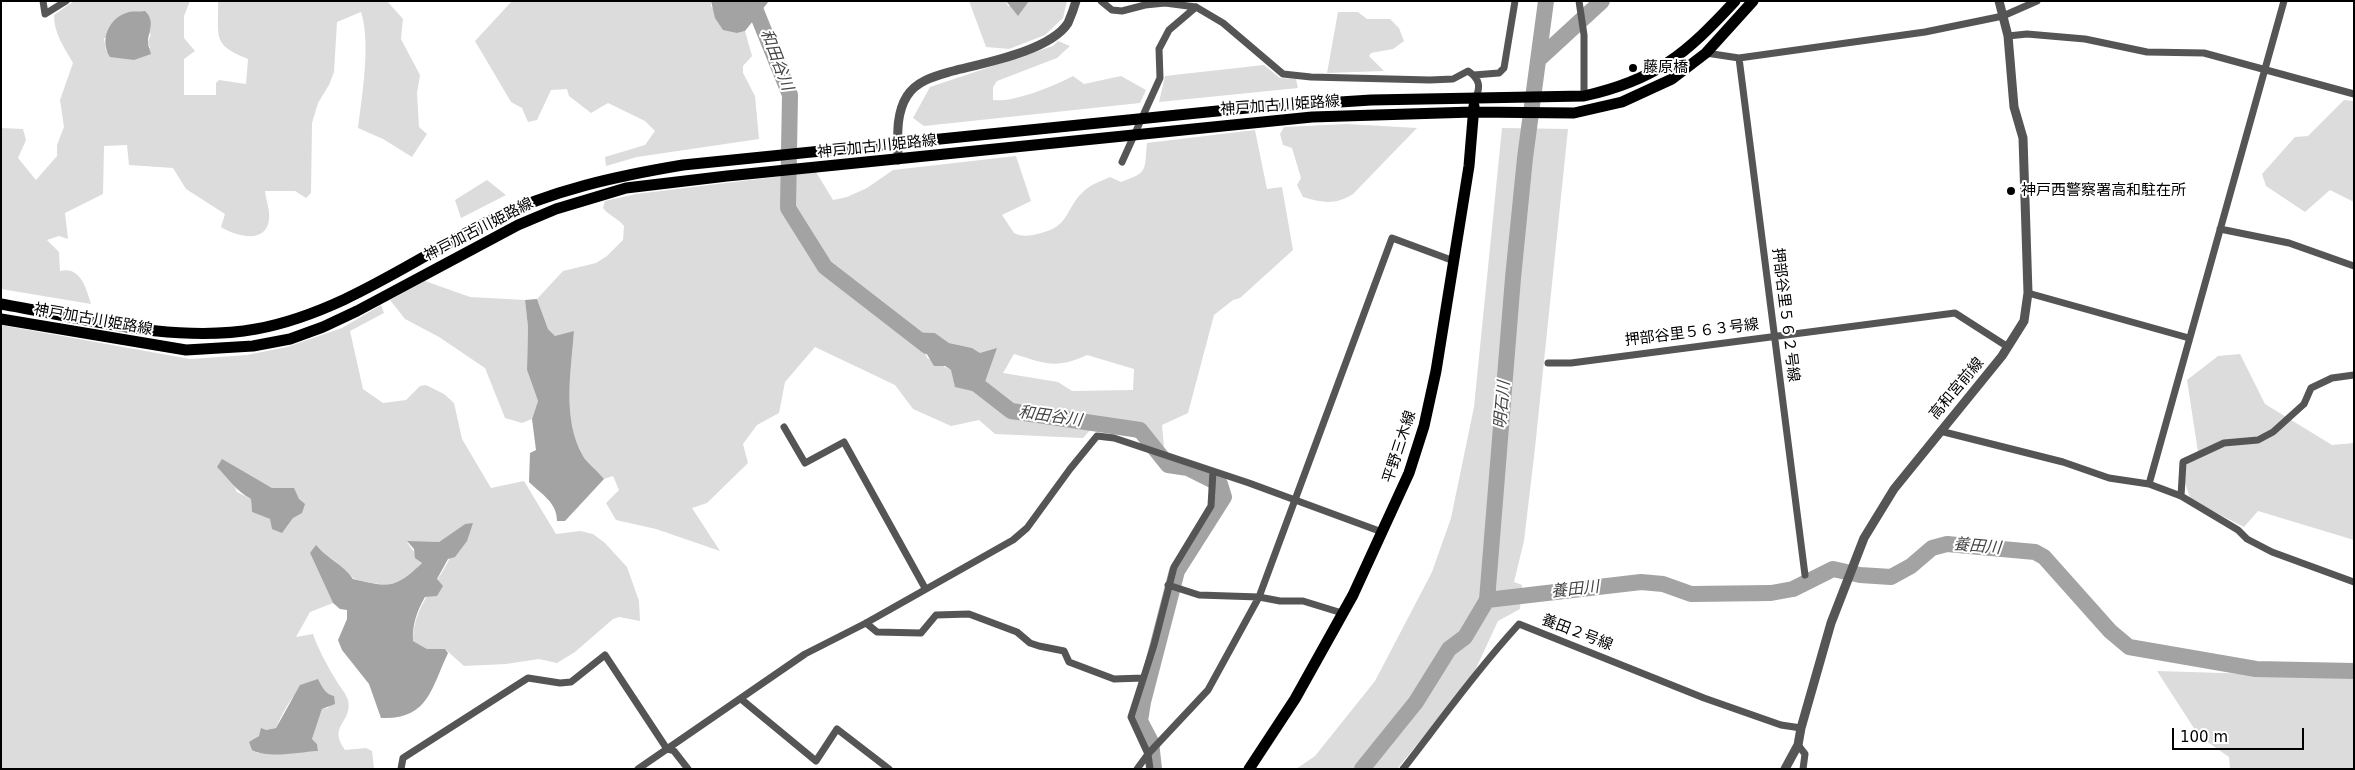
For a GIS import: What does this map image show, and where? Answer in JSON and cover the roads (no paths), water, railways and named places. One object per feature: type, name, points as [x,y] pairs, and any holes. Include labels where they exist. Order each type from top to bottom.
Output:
[{"type":"main road","name":"神戸加古川姫路線","points":[[1,304],[166,333],[224,333],[255,329],[314,313],[346,299],[492,220],[580,185],[683,165],[1246,108],[1371,100],[1580,97],[1617,89],[1665,67],[1704,35],[1735,1]]},
{"type":"main road","name":"神戸加古川姫路線","points":[[1,319],[186,350],[253,346],[290,339],[323,326],[357,311],[518,225],[590,198],[626,188],[677,181],[1302,118],[1473,112],[1574,113],[1622,102],[1672,79],[1706,53],[1753,1]]},
{"type":"main road","name":"平野三木線","points":[[1249,769],[1294,699],[1353,595],[1409,473],[1424,426],[1454,261],[1469,166],[1475,99]]},
{"type":"street","points":[[43,1],[45,14],[66,1]]},
{"type":"street","name":"神戸加古川姫路線","points":[[898,143],[898,125],[902,109],[907,96],[919,84],[933,76],[997,59],[1046,42],[1067,24],[1076,1]]},
{"type":"street","name":"神戸加古川姫路線","points":[[1101,1],[1112,10],[1122,11],[1144,5],[1165,3],[1196,6],[1223,23],[1283,74],[1311,77],[1430,80],[1453,79],[1468,71],[1474,75]]},
{"type":"street","points":[[1475,99],[1479,90],[1478,81],[1474,75],[1499,73],[1504,68],[1515,1]]},
{"type":"street","points":[[1579,1],[1584,34],[1580,97]]},
{"type":"street","name":"高和宮前線","points":[[1785,769],[1798,745],[1800,728],[1831,623],[1864,538],[1894,489],[2008,347],[2024,321],[2028,293],[2023,138],[2014,107],[2008,36],[1998,1]]},
{"type":"street","points":[[1706,53],[1739,58],[1924,32],[2003,16],[2037,1]]},
{"type":"street","points":[[2149,484],[2284,1]]},
{"type":"street","points":[[1122,162],[1160,78],[1159,48],[1169,30],[1196,6]]},
{"type":"street","points":[[2008,36],[2027,34],[2085,39],[2146,52],[2204,53],[2265,68],[2354,94]]},
{"type":"street","name":"押部谷里５６２号線","points":[[1739,58],[1805,575]]},
{"type":"street","points":[[898,143],[898,160]]},
{"type":"street","points":[[2220,229],[2289,243],[2354,266]]},
{"type":"street","points":[[1137,769],[1148,754],[1208,690],[1259,597],[1392,238],[1454,261]]},
{"type":"street","points":[[2028,293],[2189,338]]},
{"type":"street","name":"押部谷里５６３号線","points":[[1548,363],[1571,363],[1955,313],[2008,347]]},
{"type":"street","points":[[2181,496],[2183,462],[2224,443],[2258,440],[2283,425],[2304,404],[2311,388],[2332,378],[2354,375]]},
{"type":"street","points":[[784,426],[805,463],[844,442],[925,588]]},
{"type":"street","points":[[1940,431],[2063,462],[2109,478],[2149,484],[2181,496],[2238,530],[2247,539],[2272,552],[2354,582]]},
{"type":"street","points":[[638,769],[805,654],[866,623],[925,588],[1000,548],[1027,528],[1092,440],[1098,436],[1114,438],[1213,471],[1382,532]]},
{"type":"street","points":[[1150,769],[1148,754],[1130,717],[1154,645],[1174,567],[1211,506],[1213,471]]},
{"type":"street","points":[[1168,585],[1199,595],[1303,601],[1342,613]]},
{"type":"street","points":[[866,623],[877,632],[921,633],[936,615],[969,614],[1017,632],[1030,643],[1064,650],[1069,662],[1114,679],[1143,678]]},
{"type":"street","name":"養田２号線","points":[[1403,769],[1461,696],[1486,661],[1519,624],[1704,698],[1781,725],[1800,728]]},
{"type":"street","points":[[401,769],[403,758],[528,678],[560,683],[571,682],[605,655],[667,749],[674,751],[688,769]]},
{"type":"street","points":[[741,699],[816,761],[837,730],[889,769]]},
{"type":"street","points":[[1798,745],[1805,754],[1803,769]]},
{"type":"waterway","name":"和田谷川","points":[[752,1],[790,95],[788,208],[825,267],[927,346]]},
{"type":"waterway","name":"明石川","points":[[1362,769],[1416,702],[1449,649],[1465,637],[1487,600],[1513,278],[1525,158],[1546,1]]},
{"type":"waterway","points":[[1539,59],[1602,1]]},
{"type":"waterway","name":"和田谷川","points":[[966,376],[1011,411],[1140,430],[1168,465],[1188,468],[1220,484],[1224,497],[1177,571],[1143,702],[1140,721],[1151,742],[1154,769]]},
{"type":"waterway","name":"養田川","points":[[1487,600],[1641,582],[1663,584],[1691,594],[1771,593],[1793,589],[1833,569],[1860,575],[1891,577],[1911,566],[1932,548],[1947,544],[2035,552],[2044,557],[2110,631],[2129,647],[2256,669],[2354,671]]},
{"type":"place","name":"藤原橋","points":[[1633,68]]},
{"type":"place","name":"神戸西警察署高和駐在所","points":[[2011,191]]}]
